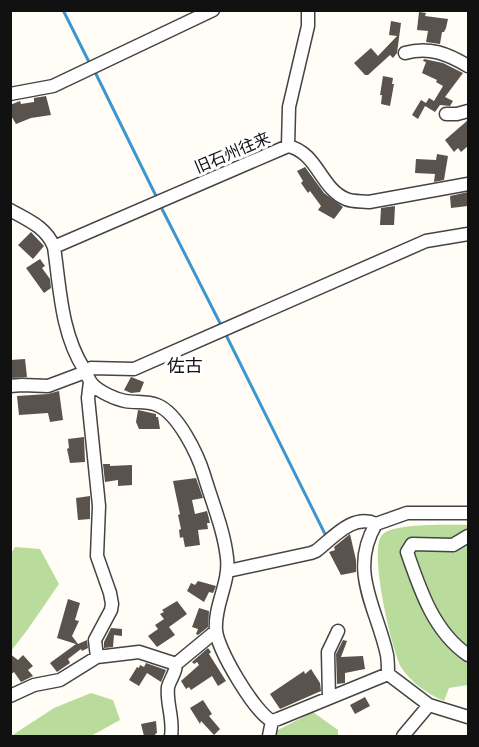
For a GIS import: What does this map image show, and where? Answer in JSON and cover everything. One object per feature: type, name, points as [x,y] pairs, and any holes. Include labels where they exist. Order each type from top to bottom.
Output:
[{"type":"street","points":[[10,94],[54,86],[213,10]]},
{"type":"street","points":[[288,146],[289,107],[308,26],[308,10]]},
{"type":"street","points":[[405,52],[425,50],[442,53],[468,66]]},
{"type":"street","points":[[446,114],[468,111]]},
{"type":"street","name":"旧石州往来","points":[[54,246],[288,146],[308,156],[336,193],[354,201],[369,202],[468,184]]},
{"type":"street","points":[[10,210],[37,225],[46,233],[54,246],[68,335],[77,358],[95,387],[125,401],[143,402],[164,409],[177,423],[196,454],[223,539],[228,571],[216,632],[234,673],[264,716],[272,721]]},
{"type":"street","points":[[97,657],[95,640],[108,617],[112,604],[97,556],[100,518],[88,399],[88,377],[91,368],[134,369],[218,330],[426,241],[468,234]]},
{"type":"street","points":[[10,386],[48,386],[88,377]]},
{"type":"street","points":[[228,571],[311,553],[349,525],[361,520],[376,524],[407,513],[468,513]]},
{"type":"street","points":[[376,524],[365,548],[363,572],[375,621],[387,656],[388,674],[429,705],[468,717]]},
{"type":"street","points":[[466,652],[444,634],[439,626],[424,599],[406,552],[412,544],[453,545],[468,536]]},
{"type":"street","points":[[329,698],[328,652],[338,631]]},
{"type":"street","points":[[176,664],[216,632]]},
{"type":"street","points":[[10,696],[39,683],[60,680],[97,657],[139,652],[176,664]]},
{"type":"street","points":[[171,736],[173,726],[168,689],[176,671],[176,664]]},
{"type":"street","points":[[272,721],[388,674]]},
{"type":"street","points":[[403,736],[429,705]]},
{"type":"street","points":[[269,736],[272,721]]},
{"type":"green space","points":[[424,525],[468,525],[468,685],[449,688],[444,701],[420,687],[401,667],[387,621],[379,577],[379,543],[383,534],[399,528]]},
{"type":"green space","points":[[15,547],[40,549],[59,584],[11,651],[10,555]]},
{"type":"green space","points":[[91,693],[113,700],[120,720],[91,736],[11,736],[54,708]]},
{"type":"green space","points":[[313,712],[338,730],[338,736],[273,736],[274,732]]},
{"type":"building","points":[[419,12],[426,13],[425,16],[448,19],[440,44],[426,42],[428,31],[417,30]]},
{"type":"building","points":[[391,21],[401,23],[397,53],[393,58],[390,55],[368,75],[365,75],[354,63],[371,48],[378,56],[397,36],[389,35]]},
{"type":"building","points":[[424,59],[443,63],[463,73],[445,97],[453,101],[450,106],[440,105],[435,112],[425,106],[418,119],[412,115],[421,100],[426,103],[429,98],[434,101],[443,86],[436,82],[437,80],[422,73],[426,62],[423,61]]},
{"type":"building","points":[[383,76],[393,78],[390,106],[381,104]]},
{"type":"building","points":[[46,96],[51,115],[31,118],[16,124],[10,114],[10,105],[20,101],[21,104],[34,102],[34,98]]},
{"type":"building","points":[[468,120],[468,146],[461,152],[458,148],[454,152],[445,140]]},
{"type":"building","points":[[437,154],[448,156],[444,180],[434,182],[435,174],[415,173],[416,159],[436,160]]},
{"type":"building","points":[[305,167],[324,193],[343,207],[334,219],[318,210],[321,206],[301,183],[303,181],[297,171]]},
{"type":"building","points":[[468,192],[468,206],[451,208],[450,196]]},
{"type":"building","points":[[395,206],[394,225],[380,225],[381,208]]},
{"type":"building","points":[[31,232],[44,246],[33,259],[18,245]]},
{"type":"building","points":[[40,259],[45,266],[42,268],[50,279],[51,288],[44,293],[26,268]]},
{"type":"building","points":[[25,359],[27,377],[12,378],[11,360]]},
{"type":"building","points":[[131,377],[144,382],[140,392],[131,393],[124,390]]},
{"type":"building","points":[[59,391],[63,420],[50,422],[48,413],[19,415],[17,396]]},
{"type":"building","points":[[138,410],[156,414],[160,429],[139,429],[136,422]]},
{"type":"building","points":[[84,437],[85,462],[70,463],[67,449],[69,448],[68,439]]},
{"type":"building","points":[[103,464],[132,465],[132,485],[118,486],[118,480],[105,482]]},
{"type":"building","points":[[196,478],[203,498],[192,500],[195,514],[207,511],[210,523],[207,523],[208,529],[198,530],[200,545],[185,547],[183,537],[180,538],[178,515],[180,514],[173,481]]},
{"type":"building","points":[[90,496],[90,519],[78,520],[76,498]]},
{"type":"building","points":[[350,534],[356,560],[356,572],[341,575],[329,552],[335,550],[334,547]]},
{"type":"building","points":[[198,581],[216,586],[213,593],[209,592],[204,602],[187,591],[191,583],[195,585]]},
{"type":"building","points":[[68,599],[80,603],[75,620],[79,621],[72,636],[78,644],[87,640],[88,648],[82,651],[81,649],[68,659],[70,663],[57,672],[50,663],[76,644],[57,638]]},
{"type":"building","points":[[177,601],[187,614],[169,627],[175,635],[157,647],[148,636],[158,629],[155,625],[164,619],[160,614],[164,612],[162,610]]},
{"type":"building","points":[[199,608],[209,611],[208,627],[198,635],[196,634],[198,629],[192,627]]},
{"type":"building","points":[[111,628],[122,629],[122,636],[114,635],[113,647],[104,648],[104,642]]},
{"type":"building","points":[[343,640],[347,641],[341,657],[363,656],[365,669],[345,673],[345,683],[337,684],[336,654]]},
{"type":"building","points":[[208,648],[211,652],[209,654],[226,681],[218,686],[212,676],[191,690],[189,687],[186,689],[181,681],[199,665],[197,662],[194,664],[192,662]]},
{"type":"building","points":[[10,654],[18,660],[23,655],[33,666],[28,670],[33,676],[21,682],[14,672],[10,675]]},
{"type":"building","points":[[146,663],[166,670],[161,682],[147,673],[139,686],[129,680],[137,667],[139,668],[140,665],[144,667]]},
{"type":"building","points":[[311,669],[320,683],[321,691],[280,709],[270,694],[304,671],[305,674]]},
{"type":"building","points":[[365,697],[370,706],[355,714],[350,705]]},
{"type":"building","points":[[203,700],[212,714],[209,716],[220,729],[214,735],[201,721],[200,724],[190,708]]},
{"type":"building","points":[[156,721],[156,736],[144,736],[141,724]]},
{"type":"waterway","points":[[63,10],[90,64]]},
{"type":"waterway","points":[[95,72],[157,198]]},
{"type":"waterway","points":[[160,205],[222,327]]},
{"type":"waterway","points":[[227,337],[326,536]]},
{"type":"district","name":"佐古","points":[[185,366]]}]
